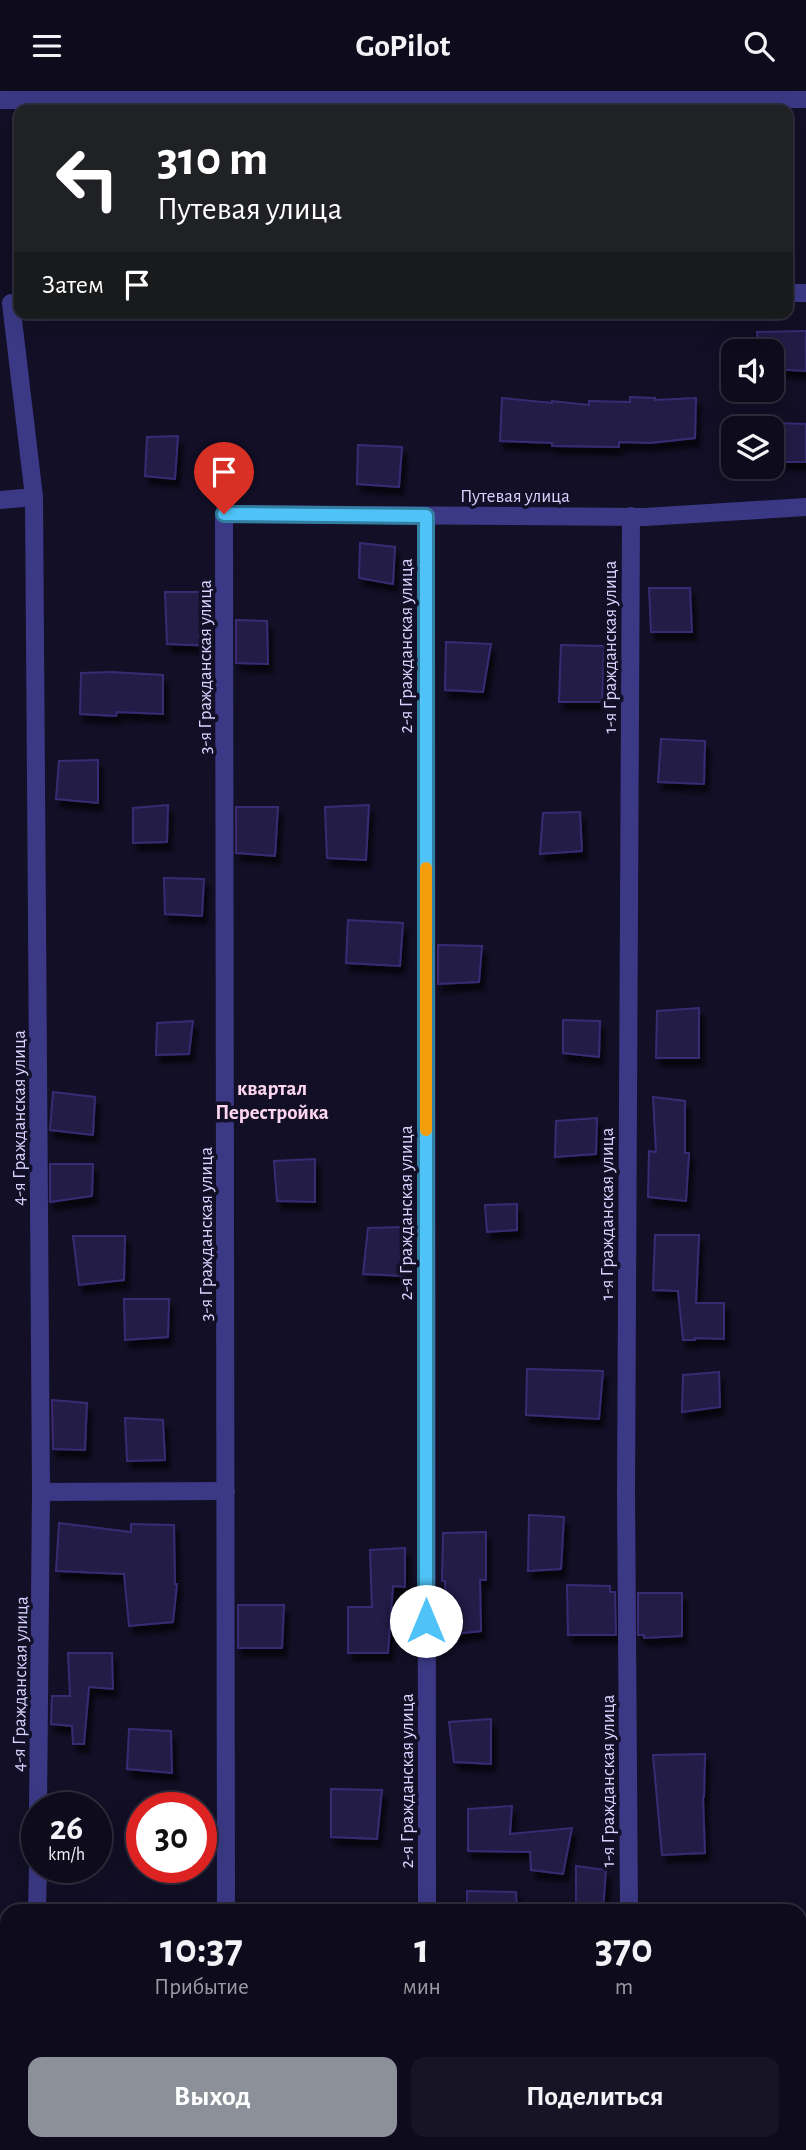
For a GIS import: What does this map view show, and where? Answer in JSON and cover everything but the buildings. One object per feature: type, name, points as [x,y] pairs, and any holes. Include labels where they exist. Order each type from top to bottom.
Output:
[{"type":"street","points":[[0,100],[806,99]]},
{"type":"street","name":"4-я Гражданская улица","points":[[10,301],[34,497],[41,1492],[38,1792]]},
{"type":"street","points":[[0,500],[34,497]]},
{"type":"street","name":"Путевая улица","points":[[224,514],[631,516],[806,507]]},
{"type":"street","name":"3-я Гражданская улица","points":[[224,514],[226,1904]]},
{"type":"street","name":"2-я Гражданская улица","points":[[426,516],[427,1904]]},
{"type":"street","name":"1-я Гражданская улица","points":[[629,1904],[626,1479],[631,516]]},
{"type":"street","points":[[41,1492],[226,1491]]},
{"type":"street","points":[[37,1904],[38,1883]]},
{"type":"slow traffic","points":[[426,868],[426,1130]]},
{"type":"district","name":"квартал Перестройка","points":[[272,1100]]},
{"type":"route","points":[[224,514],[426,516],[426,1621]]}]
